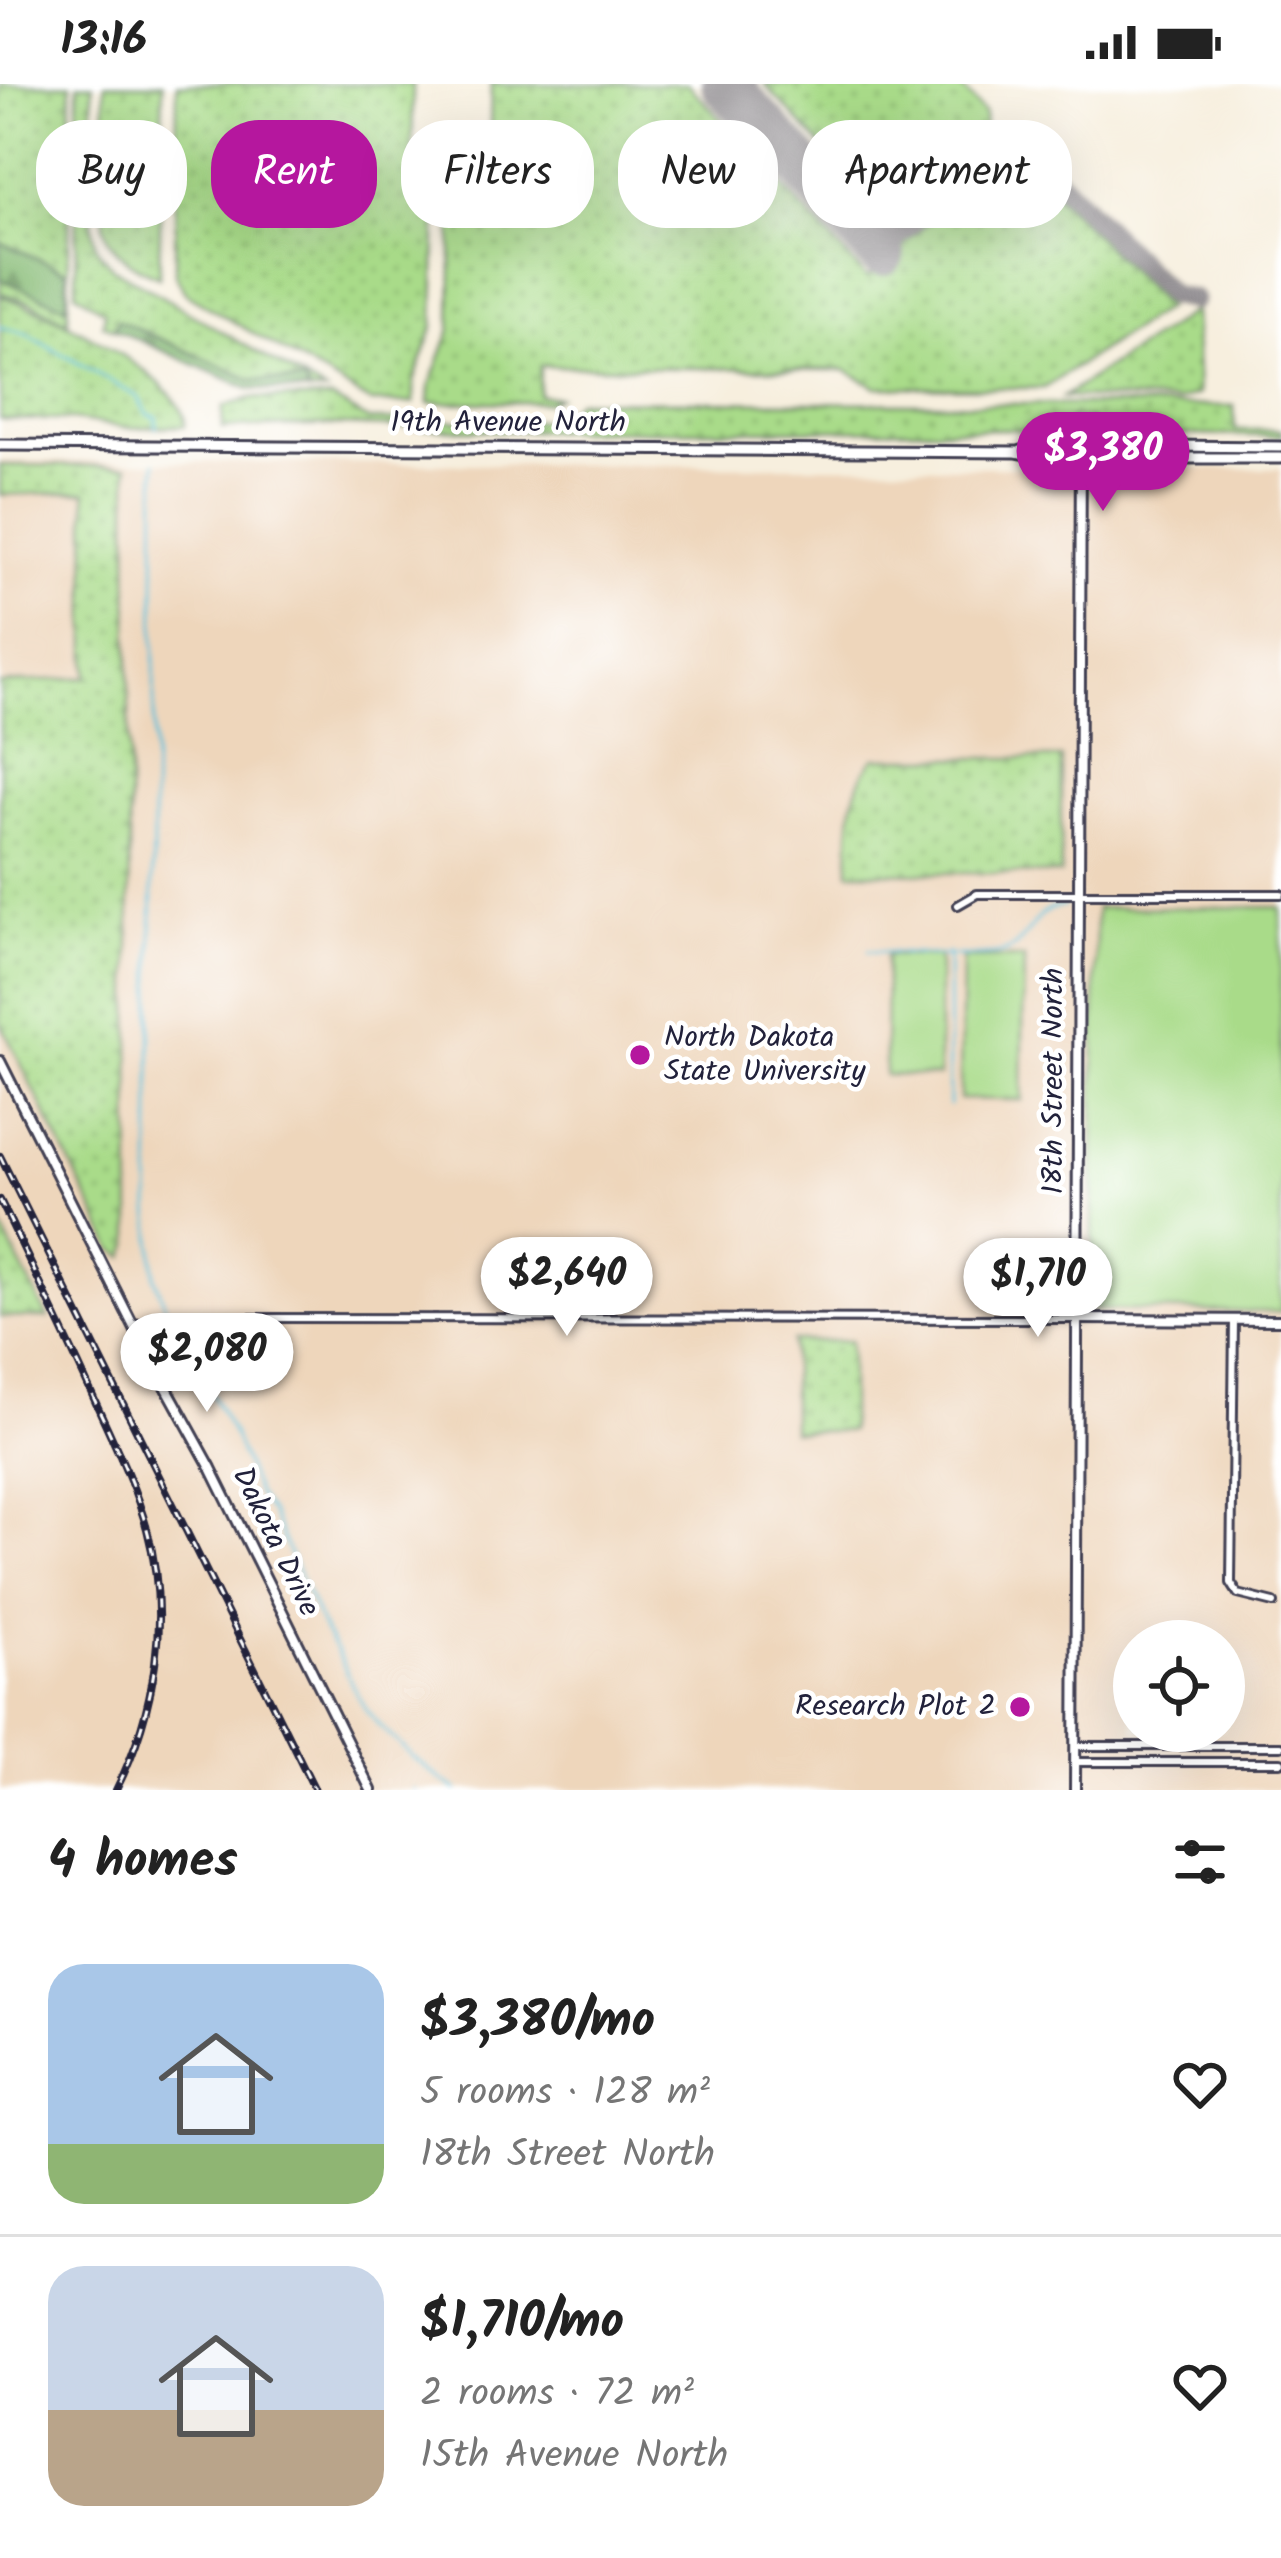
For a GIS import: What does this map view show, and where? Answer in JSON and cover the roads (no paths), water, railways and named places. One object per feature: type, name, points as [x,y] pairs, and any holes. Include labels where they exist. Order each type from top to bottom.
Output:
[{"type":"main road","name":"19th Avenue North","points":[[0,445],[1016,452],[1048,458],[1081,451],[1281,447]]},
{"type":"main road","name":"19th Avenue North","points":[[1081,451],[1281,458]]},
{"type":"street","name":"18th Street North","points":[[1075,1790],[1081,451]]},
{"type":"street","points":[[958,904],[977,894],[1281,894]]},
{"type":"street","name":"Dakota Drive","points":[[0,1061],[371,1790]]},
{"type":"street","points":[[132,1324],[232,1318],[1281,1321]]},
{"type":"street","points":[[1234,1320],[1231,1583],[1238,1594],[1274,1603]]},
{"type":"street","points":[[1074,1746],[1281,1746]]},
{"type":"street","points":[[1075,1762],[1281,1762]]},
{"type":"waterway","points":[[0,327],[27,334],[138,397],[147,414],[156,417],[156,428]]},
{"type":"waterway","points":[[156,462],[150,1209],[155,1277],[165,1306]]},
{"type":"waterway","points":[[868,951],[993,955],[1014,947],[1045,913],[1064,906]]},
{"type":"waterway","points":[[948,953],[949,1105]]},
{"type":"waterway","points":[[176,1327],[359,1699],[394,1740],[457,1790]]},
{"type":"railway","points":[[0,1156],[315,1790]]},
{"type":"railway","points":[[0,1200],[122,1460],[142,1511],[154,1562],[155,1663],[141,1728],[116,1790]]},
{"type":"place","name":"North Dakota State University","points":[[640,1055]]},
{"type":"place","name":"Research Plot 2","points":[[1020,1707]]}]
